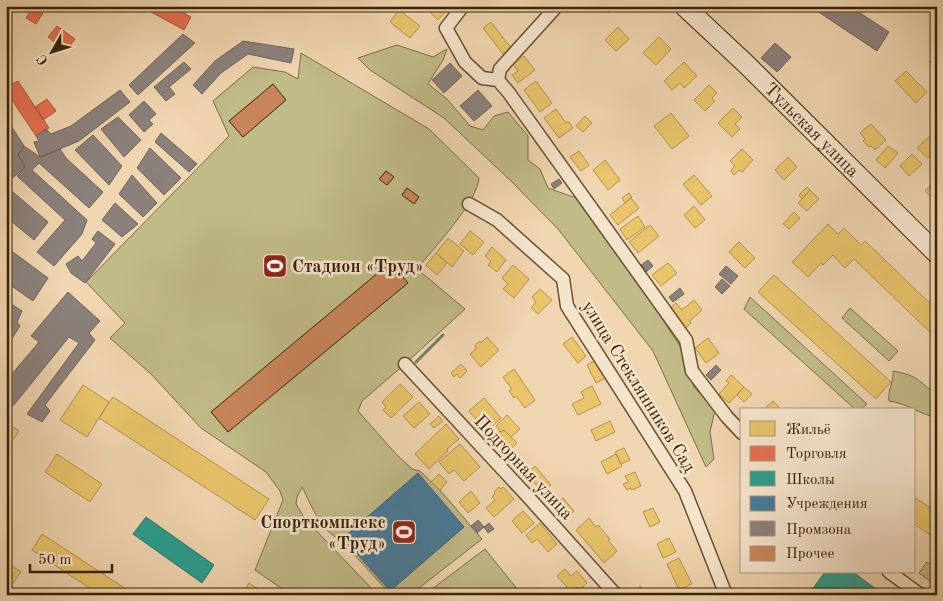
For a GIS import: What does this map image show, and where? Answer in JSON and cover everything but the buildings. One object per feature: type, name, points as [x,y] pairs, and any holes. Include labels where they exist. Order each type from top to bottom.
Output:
[{"type":"main road","name":"Тульская улица","points":[[684,6],[746,64],[937,254]]},
{"type":"street","points":[[462,6],[446,28],[465,62],[482,78],[498,80],[509,93],[686,340],[692,371],[740,431]]},
{"type":"street","points":[[498,80],[500,69],[557,6]]},
{"type":"street","name":"улица Стеклянников Сад","points":[[469,204],[497,220],[563,279],[567,306],[685,491],[726,595]]},
{"type":"street","name":"Подгорная улица","points":[[405,364],[616,595]]},
{"type":"street","points":[[892,574],[922,595]]},
{"type":"shaded area","points":[[397,45],[433,57],[447,49],[443,60],[428,84],[447,99],[470,126],[483,130],[494,116],[508,112],[528,136],[528,160],[540,169],[548,188],[576,198],[680,346],[694,387],[715,410],[710,432],[714,459],[706,467],[653,351],[558,229],[511,181],[444,118],[370,70],[358,58]]},
{"type":"shaded area","points":[[301,53],[429,129],[479,178],[477,188],[463,212],[417,269],[465,309],[362,401],[358,411],[396,454],[412,469],[420,471],[440,490],[482,539],[410,595],[391,595],[341,540],[327,531],[313,510],[302,487],[296,504],[305,519],[378,595],[291,595],[255,570],[283,500],[280,491],[266,472],[201,428],[150,373],[110,338],[125,323],[86,282],[229,136],[213,101],[253,67],[285,72],[298,79]]},
{"type":"shaded area","points":[[750,297],[867,404],[862,408],[854,408],[744,309]]},
{"type":"shaded area","points":[[850,308],[898,351],[889,361],[842,318]]},
{"type":"shaded area","points":[[893,371],[914,377],[937,394],[937,418],[916,410],[916,408],[889,401]]},
{"type":"shaded area","points":[[485,549],[522,595],[424,595]]},
{"type":"shaded area","points":[[927,562],[937,569],[937,586],[919,573]]},
{"type":"waterway","points":[[416,362],[443,335]]},
{"type":"place","name":"Стадион «Труд»","points":[[275,266]]},
{"type":"place","name":"Спорткомплекс «Труд»","points":[[404,532]]}]
